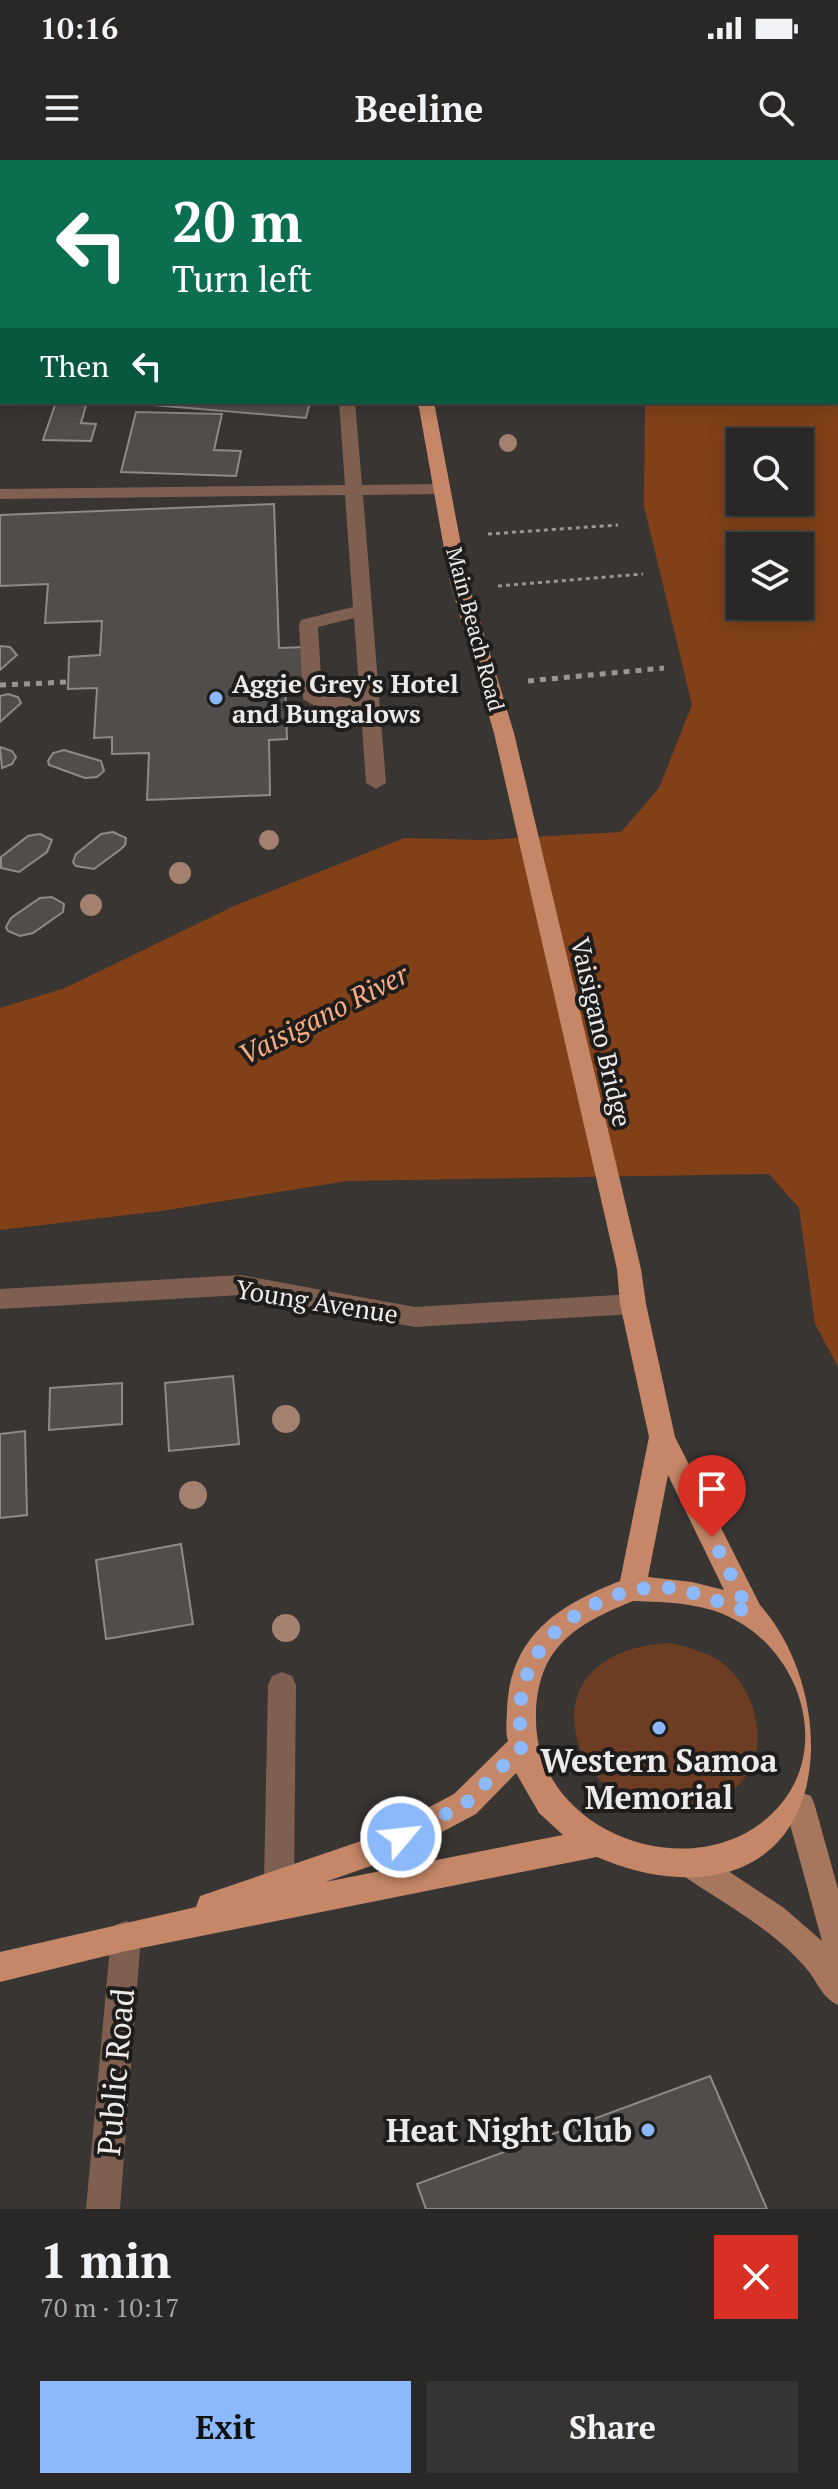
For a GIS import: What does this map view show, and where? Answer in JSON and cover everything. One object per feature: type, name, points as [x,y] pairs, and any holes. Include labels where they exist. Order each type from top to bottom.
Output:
[{"type":"main road","name":"Main Beach Road","points":[[426,404],[461,589],[491,684],[520,809]]},
{"type":"main road","name":"Vaisigano Bridge","points":[[520,809],[629,1269],[633,1304]]},
{"type":"main road","points":[[633,1304],[662,1437],[749,1612],[795,1655],[815,1694],[822,1732],[818,1771],[800,1806],[773,1834],[735,1855],[693,1865],[627,1857],[596,1843],[555,1810],[528,1768],[518,1721],[525,1676],[548,1637],[584,1608],[632,1589],[677,1589],[749,1612]]},
{"type":"main road","points":[[632,1589],[662,1437]]},
{"type":"main road","points":[[126,1936],[380,1849],[465,1804],[523,1746]]},
{"type":"main road","points":[[800,1806],[838,1944]]},
{"type":"main road","points":[[0,1967],[126,1936],[596,1843]]},
{"type":"main road","points":[[693,1865],[773,1919],[817,1957],[838,1989]]},
{"type":"street","points":[[347,404],[376,783]]},
{"type":"street","points":[[0,494],[442,489]]},
{"type":"street","points":[[363,610],[308,624],[313,699],[370,707]]},
{"type":"street","name":"Young Avenue","points":[[0,1299],[241,1285],[415,1317],[633,1304]]},
{"type":"street","points":[[279,1882],[282,1685]]},
{"type":"street","name":"Public Road","points":[[103,2209],[126,1936]]},
{"type":"path","points":[[451,536],[618,525]]},
{"type":"path","points":[[461,589],[643,574]]},
{"type":"path","points":[[491,684],[664,668]]},
{"type":"path","points":[[0,685],[68,682]]},
{"type":"shaded area","points":[[670,1643],[707,1654],[726,1666],[748,1695],[757,1730],[757,1748],[743,1780],[728,1793],[680,1810],[638,1805],[604,1784],[582,1752],[574,1716],[584,1682],[615,1655]]},
{"type":"water","name":"Vaisigano River","points":[[645,404],[838,404],[838,1367],[815,1324],[799,1208],[769,1174],[347,1181],[161,1211],[0,1230],[0,1008],[65,988],[234,906],[404,838],[483,840],[621,832],[659,788],[692,705],[644,506]]},
{"type":"building","points":[[55,404],[86,404],[81,423],[96,424],[91,441],[43,440]]},
{"type":"building","points":[[141,404],[310,404],[306,418]]},
{"type":"building","points":[[136,412],[222,414],[214,450],[241,451],[236,476],[121,472]]},
{"type":"building","points":[[274,504],[279,648],[305,647],[307,681],[285,682],[287,739],[269,740],[270,795],[147,800],[149,753],[112,754],[112,737],[94,738],[97,688],[68,689],[69,657],[100,655],[102,621],[45,623],[48,584],[0,586],[0,515]]},
{"type":"building","points":[[0,646],[10,647],[17,655],[0,670]]},
{"type":"building","points":[[8,694],[18,697],[21,703],[0,722],[0,696]]},
{"type":"building","points":[[0,747],[12,751],[16,757],[12,764],[2,768]]},
{"type":"building","points":[[64,750],[101,761],[104,771],[97,777],[85,778],[49,765],[53,753]]},
{"type":"building","points":[[113,832],[126,838],[121,849],[94,869],[76,866],[73,862],[76,854],[101,834]]},
{"type":"building","points":[[40,834],[52,840],[47,852],[19,872],[1,868],[1,857],[28,836]]},
{"type":"building","points":[[52,897],[64,904],[63,912],[33,933],[20,936],[8,931],[6,927],[11,918],[40,898]]},
{"type":"building","points":[[233,1376],[239,1444],[169,1451],[165,1383]]},
{"type":"building","points":[[122,1383],[122,1424],[49,1430],[50,1388]]},
{"type":"building","points":[[25,1431],[27,1515],[0,1518],[0,1434]]},
{"type":"building","points":[[181,1544],[193,1624],[106,1639],[96,1560]]},
{"type":"building","name":"Heat Night Club","points":[[710,2076],[767,2209],[426,2209],[417,2184]]},
{"type":"place","name":"Aggie Grey's Hotel and Bungalows","points":[[216,698]]},
{"type":"place","name":"Western Samoa Memorial","points":[[659,1728]]},
{"type":"place","name":"Heat Night Club","points":[[648,2130]]},
{"type":"route","points":[[401,1837],[465,1804],[523,1746],[518,1721],[525,1676],[548,1637],[584,1608],[632,1589],[677,1589],[749,1612],[712,1537]]}]
